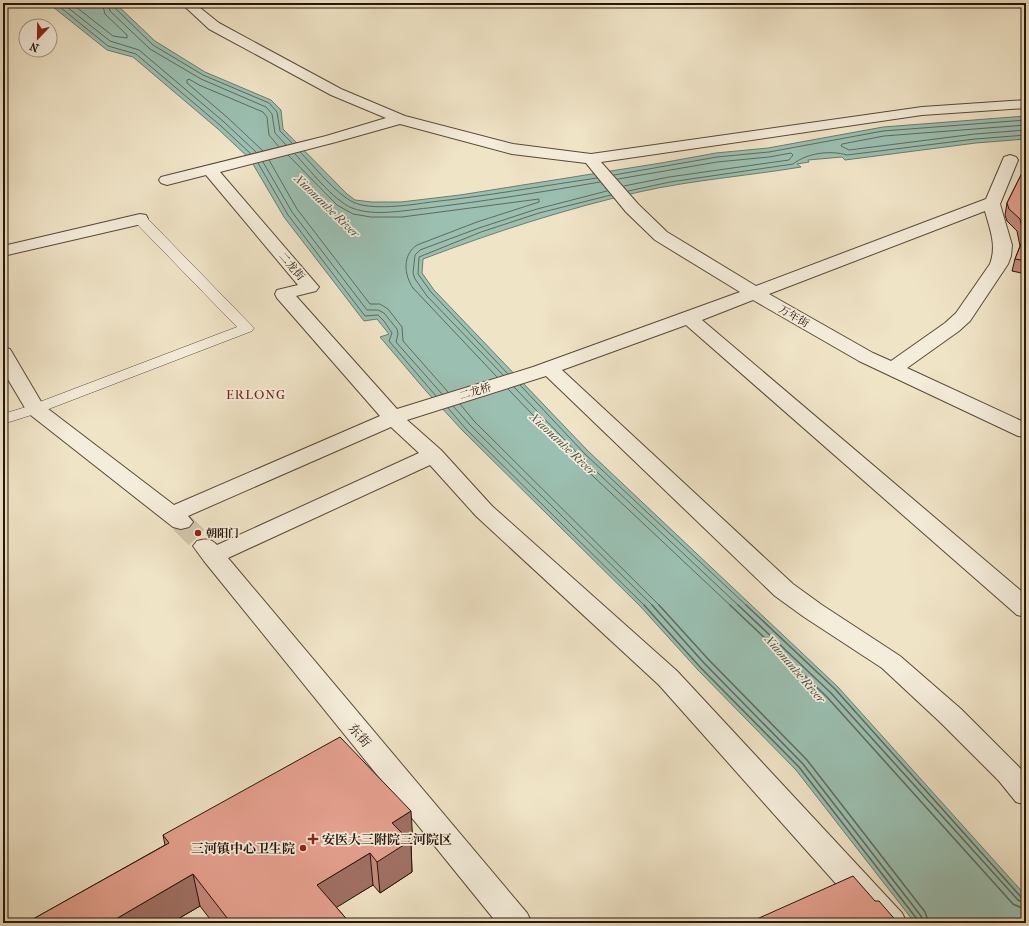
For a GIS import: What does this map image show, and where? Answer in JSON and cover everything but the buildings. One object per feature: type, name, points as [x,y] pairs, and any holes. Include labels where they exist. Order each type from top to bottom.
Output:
[{"type":"street","points":[[187,3],[214,26],[336,92],[400,119],[512,149],[595,164],[922,111],[1026,104]]},
{"type":"street","points":[[167,180],[331,140],[400,119]]},
{"type":"street","points":[[892,370],[952,327],[963,317],[999,264],[1002,256],[1003,245],[992,204],[1010,160]]},
{"type":"street","name":"万年街","points":[[595,164],[632,208],[661,236],[754,293],[866,357],[1026,431]]},
{"type":"street","name":"二龙街","points":[[210,170],[310,287],[284,294],[401,414]]},
{"type":"street","name":"二龙桥","points":[[35,409],[177,518],[401,414],[544,369],[690,318],[993,202]]},
{"type":"street","points":[[3,251],[140,219]]},
{"type":"street","points":[[690,318],[1026,609]]},
{"type":"street","points":[[3,353],[35,409]]},
{"type":"street","points":[[544,369],[784,590],[813,611],[891,662],[951,716],[1009,773],[1026,794]]},
{"type":"street","points":[[401,414],[433,455],[484,511],[668,678],[891,923]]},
{"type":"street","name":"东街","points":[[433,455],[208,551],[516,923]]},
{"type":"lane","points":[[3,419],[35,409],[247,328],[140,219]]},
{"type":"water","name":"Xiaonanhe River","points":[[48,3],[115,3],[155,41],[205,72],[271,100],[281,110],[283,129],[347,194],[355,200],[372,202],[401,202],[460,195],[716,153],[768,148],[883,127],[1026,116],[1026,139],[976,143],[845,160],[842,157],[808,160],[809,162],[797,164],[801,167],[679,184],[639,192],[584,206],[530,222],[423,259],[422,273],[434,290],[588,451],[838,687],[1026,896],[1026,923],[915,923],[796,770],[698,670],[640,606],[463,431],[426,391],[380,337],[389,334],[377,319],[364,321],[284,217],[250,159],[218,129],[133,57],[107,50]]},
{"type":"tunnel","points":[[181,522],[205,546]]},
{"type":"place","name":"朝阳门","points":[[198,533]]},
{"type":"place","name":"安医大三附院三河院区","points":[[313,839]]},
{"type":"place","name":"三河镇中心卫生院","points":[[303,848]]},
{"type":"district","name":"ERLONG","points":[[256,394]]}]
